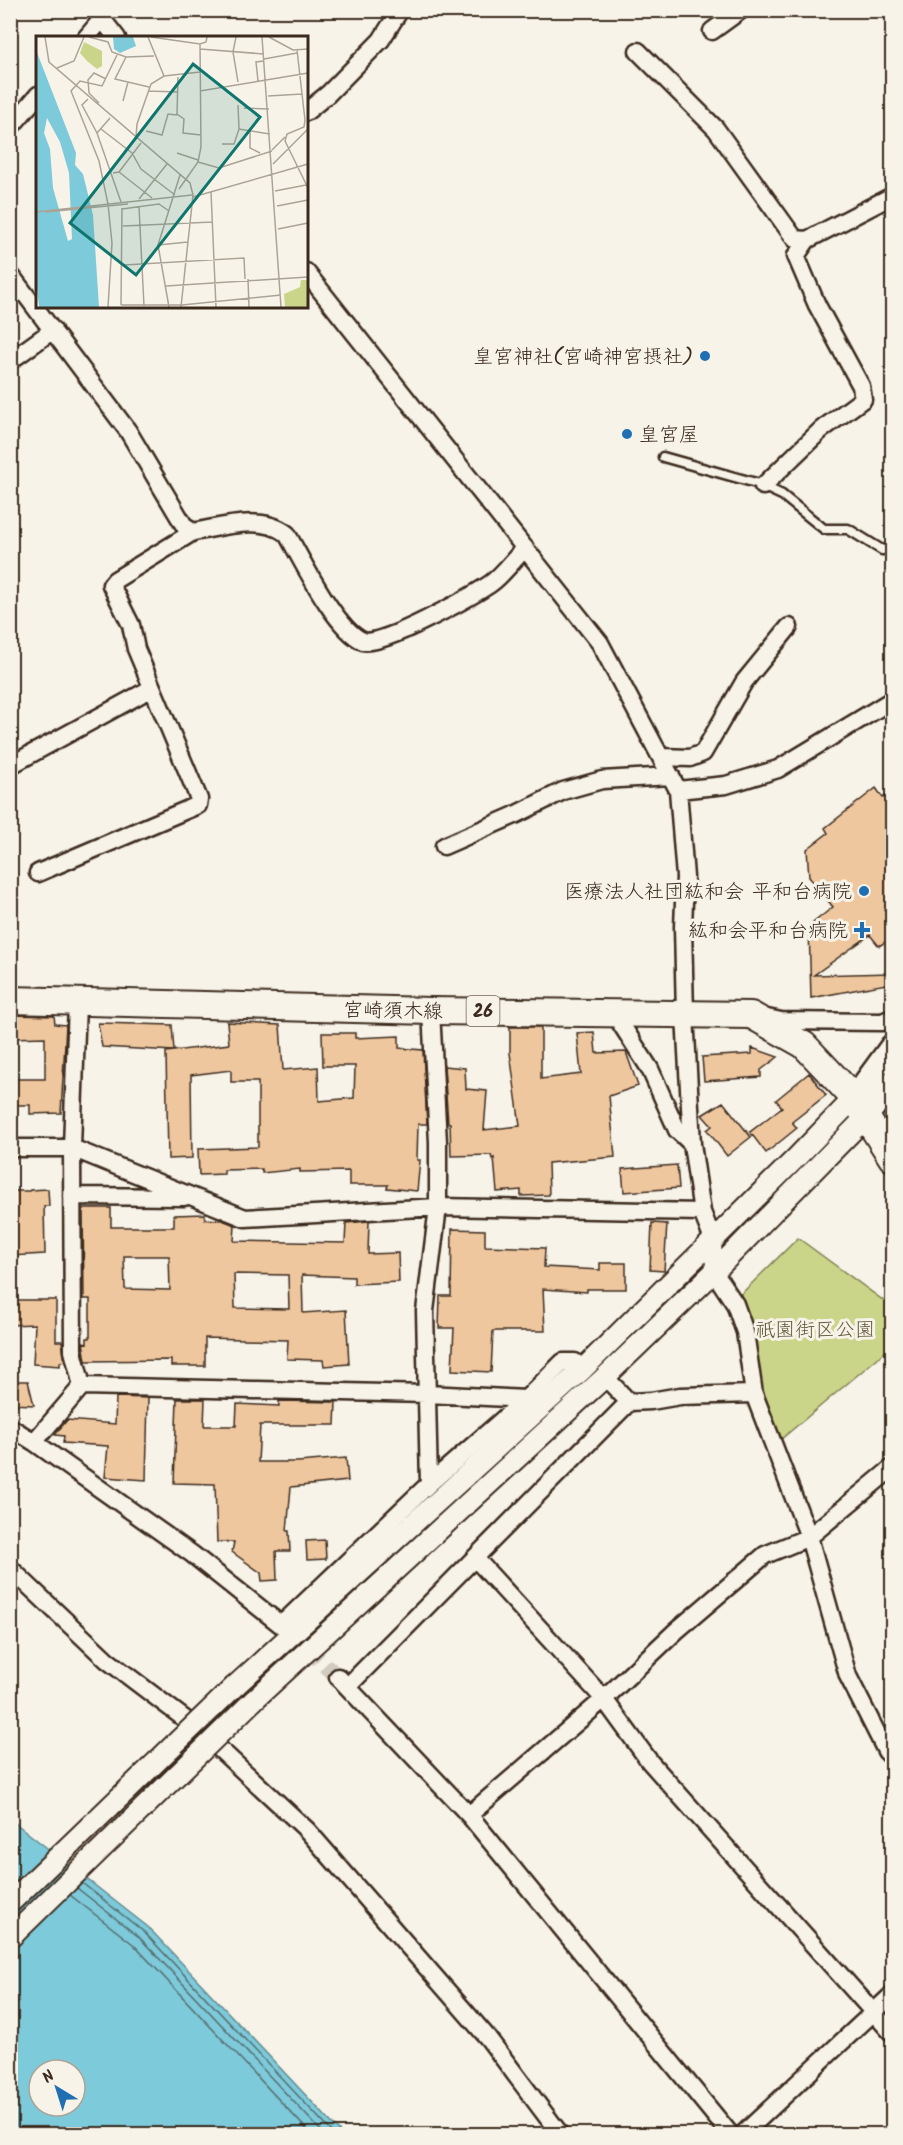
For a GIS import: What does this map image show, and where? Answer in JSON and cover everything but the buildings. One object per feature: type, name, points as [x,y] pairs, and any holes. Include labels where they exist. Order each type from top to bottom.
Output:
[{"type":"main road","name":"宮崎須木線","points":[[10,1000],[431,1011],[752,1015],[804,1044],[860,1108],[892,1158]]},
{"type":"main road","points":[[860,1108],[892,1046]]},
{"type":"main road","points":[[860,1108],[892,1083]]},
{"type":"street","points":[[308,110],[328,94],[381,40],[400,10]]},
{"type":"street","points":[[712,31],[741,10]]},
{"type":"street","points":[[87,36],[99,14],[116,36]]},
{"type":"street","points":[[638,51],[716,129],[795,239],[807,240]]},
{"type":"street","points":[[10,128],[36,97]]},
{"type":"street","points":[[764,486],[821,430],[863,399],[861,386],[817,305],[796,256],[807,240],[892,196]]},
{"type":"street","points":[[10,274],[36,308]]},
{"type":"street","points":[[308,275],[600,643],[675,783],[685,878],[684,1015],[692,1144],[702,1212],[713,1240],[714,1272],[735,1304],[745,1332],[753,1395],[809,1537],[848,1676],[890,1751]]},
{"type":"street","points":[[36,308],[128,431],[185,527],[193,532]]},
{"type":"street","points":[[10,361],[53,330]]},
{"type":"street","points":[[38,873],[198,805],[199,799],[136,649],[131,625],[111,585],[115,580],[193,532],[258,523],[278,527],[287,534],[330,609],[354,635],[364,641],[374,643],[427,620],[492,583],[525,548]]},
{"type":"street","points":[[662,757],[690,758],[703,753],[744,682],[789,627]]},
{"type":"street","points":[[11,765],[152,688]]},
{"type":"street","points":[[444,846],[515,815],[562,791],[602,780],[726,785],[778,769],[892,700]]},
{"type":"street","points":[[77,1002],[72,1148],[73,1351],[82,1386]]},
{"type":"street","points":[[429,1484],[425,1311],[438,1207],[438,1142],[431,1011]]},
{"type":"street","points":[[614,1013],[650,1070],[677,1130],[692,1144]]},
{"type":"street","points":[[752,1015],[781,1021],[882,1022],[892,1018]]},
{"type":"street","points":[[10,1902],[235,1686],[583,1369],[713,1240],[860,1108]]},
{"type":"street","points":[[10,1938],[254,1700],[604,1377],[714,1272],[860,1108]]},
{"type":"street","points":[[10,1148],[72,1148],[245,1218],[438,1207],[702,1212]]},
{"type":"street","points":[[72,1196],[194,1197]]},
{"type":"street","points":[[10,1427],[192,1554],[286,1628],[429,1484],[526,1399],[564,1362],[574,1362],[583,1369]]},
{"type":"street","points":[[604,1377],[628,1402]]},
{"type":"street","points":[[82,1386],[427,1394],[526,1399]]},
{"type":"street","points":[[34,1442],[82,1386]]},
{"type":"street","points":[[730,2134],[469,1815],[343,1682],[475,1558],[628,1402],[680,1396],[753,1395]]},
{"type":"street","points":[[469,1815],[604,1699],[676,1631],[765,1555],[809,1537],[892,1468]]},
{"type":"street","points":[[475,1558],[604,1699],[650,1762],[892,2033]]},
{"type":"street","points":[[10,1568],[107,1660],[198,1729],[306,1830],[488,2038],[560,2134]]},
{"type":"street","points":[[742,2134],[892,1995]]},
{"type":"lane","points":[[663,457],[764,486],[782,495],[824,529],[848,529],[882,550],[892,549]]},
{"type":"green space","name":"祇園街区公園","points":[[798,1238],[892,1307],[892,1346],[780,1440],[761,1394],[739,1296]]},
{"type":"water","points":[[10,1819],[148,1927],[342,2134],[11,2134]]},
{"type":"tunnel","points":[[290,1632],[338,1677]]},
{"type":"place","name":"皇宮神社(宮崎神宮摂社)","points":[[705,356]]},
{"type":"place","name":"皇宮屋","points":[[627,434]]},
{"type":"place","name":"医療法人社団紘和会 平和台病院","points":[[864,891]]},
{"type":"place","name":"紘和会平和台病院","points":[[862,930]]}]
